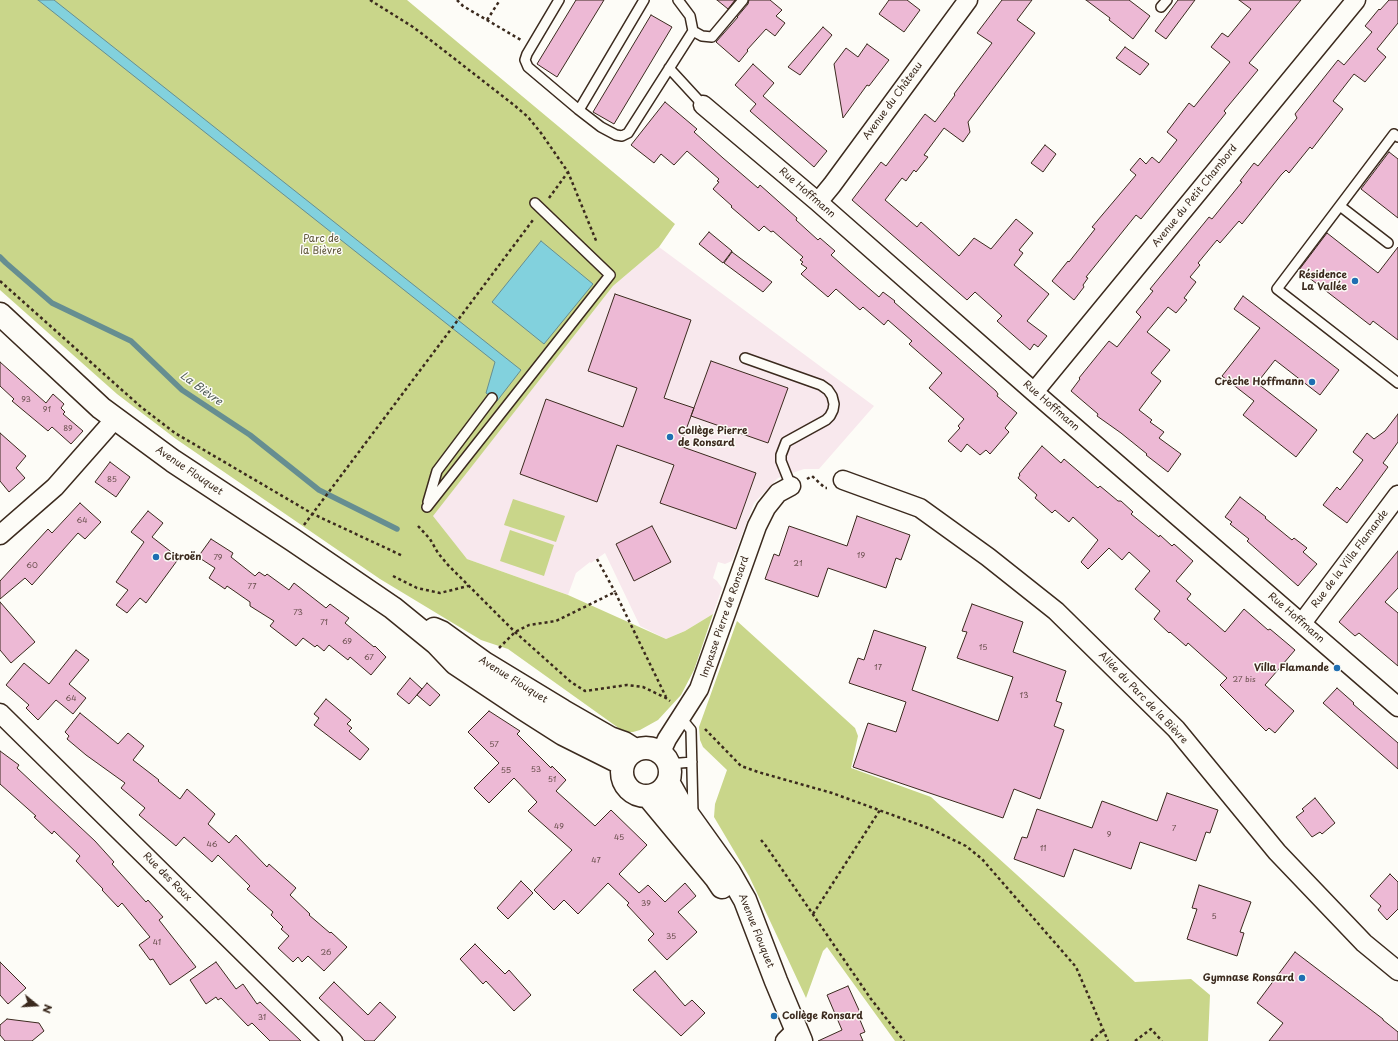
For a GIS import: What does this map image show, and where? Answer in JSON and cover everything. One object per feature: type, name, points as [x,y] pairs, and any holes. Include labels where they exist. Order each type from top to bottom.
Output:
[{"type":"main road","name":"Avenue Flouquet","points":[[0,314],[102,408],[173,461],[393,608],[441,632],[484,663],[563,711],[610,738],[624,743],[629,757],[648,747],[666,766],[681,805],[729,872],[745,900],[776,981],[794,1037]]},
{"type":"main road","points":[[629,757],[621,771],[625,784],[634,794],[648,796],[660,792],[666,766]]},
{"type":"main road","name":"Avenue Flouquet","points":[[648,796],[716,878],[776,981]]},
{"type":"street","name":"Avenue du Château","points":[[818,202],[968,0]]},
{"type":"street","name":"Avenue du Petit Chambord","points":[[1034,392],[1356,0]]},
{"type":"street","name":"Rue Hoffmann","points":[[703,105],[818,202],[1034,392],[1398,707]]},
{"type":"street","points":[[0,535],[55,487],[115,419]]},
{"type":"street","name":"Allée du Parc de la Bièvre","points":[[844,480],[920,508],[988,557],[1056,611],[1176,729],[1282,857],[1364,943],[1398,971]]},
{"type":"street","name":"Impasse Pierre de Ronsard","points":[[666,766],[667,739],[699,689],[757,526],[766,508],[778,493],[791,486]]},
{"type":"street","name":"Rue de la Villa Flamande","points":[[1302,623],[1398,495]]},
{"type":"street","name":"Rue des Roux","points":[[0,713],[333,1041]]},
{"type":"lane","points":[[559,0],[527,54],[525,60],[528,67],[578,110],[601,127],[616,135],[622,136],[628,133],[693,31],[690,16],[678,0]]},
{"type":"lane","points":[[578,110],[644,0]]},
{"type":"lane","points":[[693,31],[702,36],[712,37],[743,0]]},
{"type":"lane","points":[[669,68],[703,105]]},
{"type":"lane","points":[[1398,137],[1394,134],[1277,289],[1398,383]]},
{"type":"lane","points":[[492,398],[436,471],[427,507],[610,275],[538,206]]},
{"type":"lane","points":[[1340,206],[1388,242]]},
{"type":"lane","points":[[745,358],[821,385],[828,390],[832,396],[834,404],[833,410],[826,420],[786,442],[781,455],[781,461],[791,486]]},
{"type":"lane","points":[[683,716],[691,730],[693,822]]},
{"type":"lane","points":[[666,766],[692,762]]},
{"type":"path","points":[[370,0],[428,38],[514,105],[534,125],[568,172],[598,246]]},
{"type":"path","points":[[457,0],[463,6],[531,47]]},
{"type":"path","points":[[487,20],[500,0]]},
{"type":"path","points":[[538,206],[568,172]]},
{"type":"path","points":[[313,514],[530,224]]},
{"type":"path","points":[[0,281],[141,407],[175,433],[313,514],[403,556]]},
{"type":"path","points":[[791,486],[812,476],[825,488],[838,485],[844,480]]},
{"type":"path","points":[[418,526],[430,539],[448,566],[515,632],[571,682],[585,691],[627,686],[643,687],[666,698],[615,592],[597,559]]},
{"type":"path","points":[[393,576],[417,588],[440,593],[469,586]]},
{"type":"path","points":[[504,642],[515,632],[529,625],[556,621],[615,592]]},
{"type":"path","points":[[683,716],[700,724],[741,766],[832,793],[880,810],[931,829],[966,846],[982,859],[1076,967],[1108,1041]]},
{"type":"path","points":[[813,914],[880,810]]},
{"type":"path","points":[[761,840],[871,999],[904,1041]]},
{"type":"path","points":[[1135,1041],[1151,1029],[1162,1041]]},
{"type":"path","points":[[1091,1041],[1103,1030]]},
{"type":"shaded area","name":"Collège Pierre de Ronsard","points":[[659,247],[874,406],[819,469],[804,469],[778,478],[754,503],[732,561],[725,564],[718,562],[713,578],[722,588],[713,614],[685,631],[666,639],[640,626],[605,553],[576,573],[568,595],[467,559],[432,516],[613,286]]},
{"type":"green space","name":"Parc de la Bièvre","points":[[0,0],[407,0],[675,224],[659,247],[613,286],[433,516],[467,559],[568,595],[666,639],[685,631],[713,614],[694,670],[681,695],[658,720],[640,730],[633,732],[620,729],[508,649],[481,640],[380,579],[176,439],[117,394],[0,290]]},
{"type":"green space","points":[[513,499],[565,516],[556,542],[504,525]]},
{"type":"green space","points":[[510,530],[554,545],[544,576],[500,561]]},
{"type":"green space","points":[[737,621],[855,728],[858,736],[851,768],[931,797],[1135,982],[1191,979],[1210,995],[1208,1041],[895,1041],[827,947],[823,951],[806,998],[749,876],[714,817],[715,804],[727,770],[703,747],[700,740],[699,727]]},
{"type":"water","points":[[38,0],[54,0],[521,370],[497,401],[486,393],[495,362]]},
{"type":"water","points":[[541,241],[593,284],[544,344],[492,302]]},
{"type":"building","points":[[576,0],[604,0],[557,77],[537,64]]},
{"type":"building","points":[[717,0],[735,0],[728,9]]},
{"type":"building","points":[[749,0],[770,0],[782,10],[776,16],[785,23],[775,36],[766,29],[747,50],[748,51],[739,62],[716,42],[738,17],[748,4]]},
{"type":"building","points":[[889,0],[907,0],[920,10],[904,32],[879,14]]},
{"type":"building","points":[[1002,0],[1032,0],[1017,20],[1035,33],[968,122],[970,132],[963,142],[944,128],[924,155],[928,157],[916,172],[914,170],[906,181],[902,178],[885,200],[917,227],[921,222],[959,256],[974,238],[991,249],[1016,219],[1033,233],[1019,250],[1023,253],[1014,265],[1049,294],[1027,321],[1047,336],[1038,347],[1034,344],[1030,350],[997,321],[1002,316],[975,292],[967,300],[852,200],[881,162],[886,166],[925,114],[935,122],[992,43],[977,33]]},
{"type":"building","points":[[1086,0],[1129,0],[1150,16],[1133,39],[1109,20],[1110,18]]},
{"type":"building","points":[[1178,0],[1195,0],[1166,39],[1155,31]]},
{"type":"building","points":[[1239,0],[1301,0],[1249,63],[1258,70],[1224,111],[1226,113],[1141,219],[1136,215],[1086,277],[1088,278],[1083,285],[1084,287],[1074,300],[1052,281],[1095,229],[1092,227],[1136,175],[1130,170],[1140,158],[1146,164],[1152,157],[1159,163],[1177,140],[1167,132],[1189,103],[1194,107],[1230,62],[1211,47],[1222,33],[1228,37],[1251,9]]},
{"type":"building","points":[[1389,0],[1398,0],[1398,23],[1377,49],[1386,57],[1365,82],[1354,74],[1333,101],[1343,109],[1312,149],[1310,147],[1289,173],[1286,170],[1281,175],[1242,224],[1239,221],[1220,243],[1217,240],[1198,263],[1200,265],[1190,277],[1196,282],[1184,298],[1187,300],[1176,313],[1168,307],[1147,332],[1170,350],[1151,373],[1161,381],[1139,410],[1152,420],[1150,422],[1164,432],[1159,438],[1181,454],[1168,472],[1121,433],[1097,416],[1098,414],[1071,391],[1080,379],[1079,378],[1109,341],[1117,347],[1141,317],[1136,312],[1153,291],[1150,289],[1209,217],[1212,219],[1242,182],[1240,181],[1254,163],[1258,166],[1297,118],[1295,114],[1338,60],[1344,65],[1372,32],[1365,26],[1379,9],[1380,10]]},
{"type":"building","points":[[651,15],[672,27],[614,124],[593,112]]},
{"type":"building","points":[[823,27],[832,35],[800,75],[788,67]]},
{"type":"building","points":[[867,44],[889,60],[869,86],[867,85],[843,118],[834,64],[846,48],[858,57]]},
{"type":"building","points":[[1125,47],[1149,64],[1140,75],[1116,58]]},
{"type":"building","points":[[753,64],[774,83],[763,96],[827,151],[814,167],[750,111],[756,104],[735,85]]},
{"type":"building","points":[[665,102],[697,129],[694,132],[723,158],[758,188],[760,185],[797,218],[796,220],[818,240],[820,238],[835,251],[831,255],[850,272],[879,297],[883,292],[895,301],[894,302],[996,391],[998,394],[997,396],[1017,413],[1005,428],[1009,432],[990,454],[986,450],[980,455],[967,444],[961,452],[948,441],[960,428],[958,426],[964,419],[929,388],[942,373],[909,344],[912,341],[888,320],[884,325],[863,307],[860,310],[836,289],[828,297],[801,274],[807,268],[801,264],[803,262],[800,260],[803,257],[773,231],[771,232],[764,226],[759,231],[731,207],[732,206],[713,189],[719,182],[717,181],[719,179],[687,151],[674,165],[661,154],[654,163],[631,145]]},
{"type":"building","points":[[1045,145],[1056,154],[1043,172],[1031,163]]},
{"type":"building","points":[[1389,152],[1398,159],[1398,218],[1361,189]]},
{"type":"building","points":[[709,232],[732,251],[723,263],[699,244]]},
{"type":"building","name":"Résidence La Vallée","points":[[1327,233],[1378,273],[1398,247],[1398,340],[1373,321],[1370,325],[1299,270]]},
{"type":"building","points":[[732,252],[772,282],[763,292],[724,263]]},
{"type":"building","points":[[615,294],[691,320],[664,398],[694,408],[680,446],[756,473],[736,529],[660,503],[674,465],[617,445],[597,502],[520,474],[546,399],[623,427],[637,388],[588,371]]},
{"type":"building","name":"Crèche Hoffmann","points":[[1243,296],[1339,370],[1320,395],[1275,360],[1257,383],[1317,430],[1296,457],[1243,415],[1254,401],[1222,376],[1260,328],[1234,309]]},
{"type":"building","points":[[711,361],[788,388],[768,443],[691,416]]},
{"type":"building","points":[[0,362],[46,403],[53,394],[64,404],[61,408],[65,412],[63,414],[83,431],[71,444],[52,427],[48,431],[12,401],[14,399],[0,386]]},
{"type":"building","points":[[1398,414],[1398,442],[1383,463],[1388,467],[1347,523],[1323,505],[1337,487],[1340,490],[1363,460],[1353,452],[1367,433],[1374,439],[1385,431]]},
{"type":"building","points":[[0,433],[26,456],[16,468],[25,478],[9,492],[0,481]]},
{"type":"building","points":[[1042,446],[1061,463],[1064,459],[1098,488],[1100,486],[1118,501],[1121,501],[1133,512],[1131,514],[1159,537],[1160,535],[1172,546],[1174,544],[1193,561],[1176,581],[1191,594],[1187,599],[1225,632],[1244,609],[1268,630],[1270,629],[1295,650],[1265,685],[1294,711],[1275,733],[1269,728],[1266,731],[1220,685],[1227,678],[1188,643],[1186,646],[1154,619],[1160,611],[1135,589],[1150,571],[1129,552],[1122,560],[1109,548],[1088,569],[1081,562],[1098,540],[1073,517],[1069,522],[1055,510],[1052,513],[1035,498],[1037,495],[1018,478],[1020,475],[1019,474]]},
{"type":"building","points":[[110,462],[130,477],[116,497],[95,482]]},
{"type":"building","points":[[1240,497],[1292,540],[1294,538],[1307,548],[1303,552],[1317,564],[1298,586],[1247,541],[1249,539],[1230,524],[1232,522],[1225,517]]},
{"type":"building","points":[[80,503],[101,522],[85,539],[78,533],[32,585],[25,578],[0,599],[0,581],[48,529],[52,533]]},
{"type":"building","points":[[148,511],[163,523],[152,537],[179,558],[146,603],[140,598],[127,613],[116,605],[128,590],[116,582],[144,542],[131,532]]},
{"type":"building","points":[[857,516],[910,535],[901,560],[896,558],[886,588],[828,568],[818,597],[765,579],[774,554],[779,556],[789,526],[847,546]]},
{"type":"building","points":[[652,526],[671,562],[634,581],[616,544]]},
{"type":"building","points":[[211,539],[233,553],[231,557],[255,576],[259,572],[265,576],[267,574],[289,590],[294,583],[326,608],[330,604],[349,618],[345,623],[374,647],[375,646],[386,657],[371,675],[350,657],[348,660],[329,645],[324,651],[317,645],[315,647],[303,638],[296,646],[270,626],[274,621],[250,606],[250,602],[227,586],[225,589],[209,578],[215,568],[198,557]]},
{"type":"building","points":[[1398,551],[1398,588],[1385,602],[1398,613],[1398,666],[1359,633],[1355,636],[1339,622]]},
{"type":"building","points":[[0,602],[35,642],[11,663],[0,650]]},
{"type":"building","points":[[972,604],[1023,622],[1013,652],[1066,671],[1056,701],[1062,703],[1054,726],[1064,730],[1040,799],[1014,789],[1003,818],[853,767],[868,723],[896,732],[906,702],[849,683],[858,658],[864,660],[874,630],[926,647],[912,690],[998,721],[1013,677],[957,658],[967,632],[962,631]]},
{"type":"building","points":[[76,650],[89,660],[69,684],[86,698],[73,714],[56,700],[38,720],[26,708],[29,705],[6,685],[24,663],[49,684]]},
{"type":"building","points":[[410,678],[422,689],[409,704],[397,694]]},
{"type":"building","points":[[427,683],[440,695],[430,706],[417,695]]},
{"type":"building","points":[[1337,688],[1398,743],[1398,769],[1323,703]]},
{"type":"building","points":[[326,699],[351,720],[347,724],[352,728],[349,731],[369,749],[360,760],[314,725],[319,718],[314,714]]},
{"type":"building","points":[[489,711],[520,731],[517,734],[551,768],[552,766],[566,780],[556,791],[595,826],[611,810],[647,845],[619,874],[639,893],[648,885],[665,902],[685,883],[696,896],[678,912],[697,932],[667,960],[648,940],[654,934],[627,905],[629,903],[608,883],[578,914],[564,900],[554,910],[534,890],[572,850],[528,811],[537,802],[514,778],[489,803],[474,788],[499,763],[468,732]]},
{"type":"building","points":[[80,713],[118,744],[128,733],[144,746],[133,760],[159,780],[158,781],[180,799],[187,789],[215,814],[208,824],[229,843],[236,835],[267,867],[269,864],[296,888],[290,895],[310,914],[309,915],[347,947],[324,971],[308,956],[302,962],[298,957],[293,962],[278,948],[289,936],[281,929],[283,927],[271,915],[273,912],[247,889],[250,886],[218,855],[212,862],[184,837],[176,846],[139,815],[145,808],[121,788],[125,783],[86,755],[67,739],[69,736],[65,732]]},
{"type":"building","points":[[0,751],[19,765],[17,768],[95,841],[114,862],[112,864],[146,902],[148,900],[163,917],[159,920],[196,967],[170,985],[153,959],[150,960],[139,945],[150,937],[122,903],[118,907],[76,861],[80,856],[54,831],[52,834],[34,817],[36,816],[0,784]]},
{"type":"building","points":[[1167,793],[1218,810],[1210,833],[1206,832],[1196,861],[1140,842],[1131,869],[1074,849],[1064,877],[1014,859],[1022,837],[1027,838],[1037,809],[1092,828],[1102,801],[1157,821]]},
{"type":"building","points":[[1315,798],[1335,823],[1322,834],[1320,832],[1312,837],[1296,817],[1304,811],[1302,809]]},
{"type":"building","points":[[1390,874],[1398,882],[1398,909],[1387,920],[1378,910],[1381,906],[1370,896]]},
{"type":"building","points":[[521,881],[533,893],[508,919],[497,908]]},
{"type":"building","points":[[1199,885],[1251,902],[1240,932],[1244,933],[1237,956],[1187,939],[1197,909],[1192,908]]},
{"type":"building","points":[[475,944],[505,974],[509,970],[531,995],[514,1011],[486,981],[483,984],[460,959]]},
{"type":"building","name":"Gymnase Ronsard","points":[[1295,952],[1383,1019],[1398,1032],[1398,1041],[1269,1041],[1283,1023],[1257,1003]]},
{"type":"building","points":[[0,962],[26,988],[8,1004],[0,995]]},
{"type":"building","points":[[216,962],[236,989],[243,984],[257,1004],[260,1002],[301,1041],[270,1041],[252,1023],[248,1026],[221,998],[218,1000],[216,997],[206,1004],[190,980]]},
{"type":"building","points":[[655,971],[685,1006],[692,1000],[705,1013],[681,1036],[633,990]]},
{"type":"building","points":[[334,982],[368,1015],[380,1002],[396,1017],[374,1041],[365,1041],[319,998]]},
{"type":"building","points":[[848,986],[863,1019],[860,1020],[865,1032],[860,1034],[863,1041],[818,1041],[842,1030],[827,995]]},
{"type":"building","points":[[7,1019],[39,1023],[44,1031],[32,1041],[5,1041],[0,1035],[0,1025]]},
{"type":"waterway","name":"La Bièvre","points":[[0,257],[52,303],[131,341],[182,390],[250,435],[319,490],[397,529]]},
{"type":"place","name":"Résidence La Vallée","points":[[1355,281]]},
{"type":"place","name":"Crèche Hoffmann","points":[[1312,382]]},
{"type":"place","name":"Collège Pierre de Ronsard","points":[[670,437]]},
{"type":"place","name":"Citroën","points":[[156,557]]},
{"type":"place","name":"Villa Flamande","points":[[1337,668]]},
{"type":"place","name":"Gymnase Ronsard","points":[[1302,978]]},
{"type":"place","name":"Collège Ronsard","points":[[774,1016]]}]
